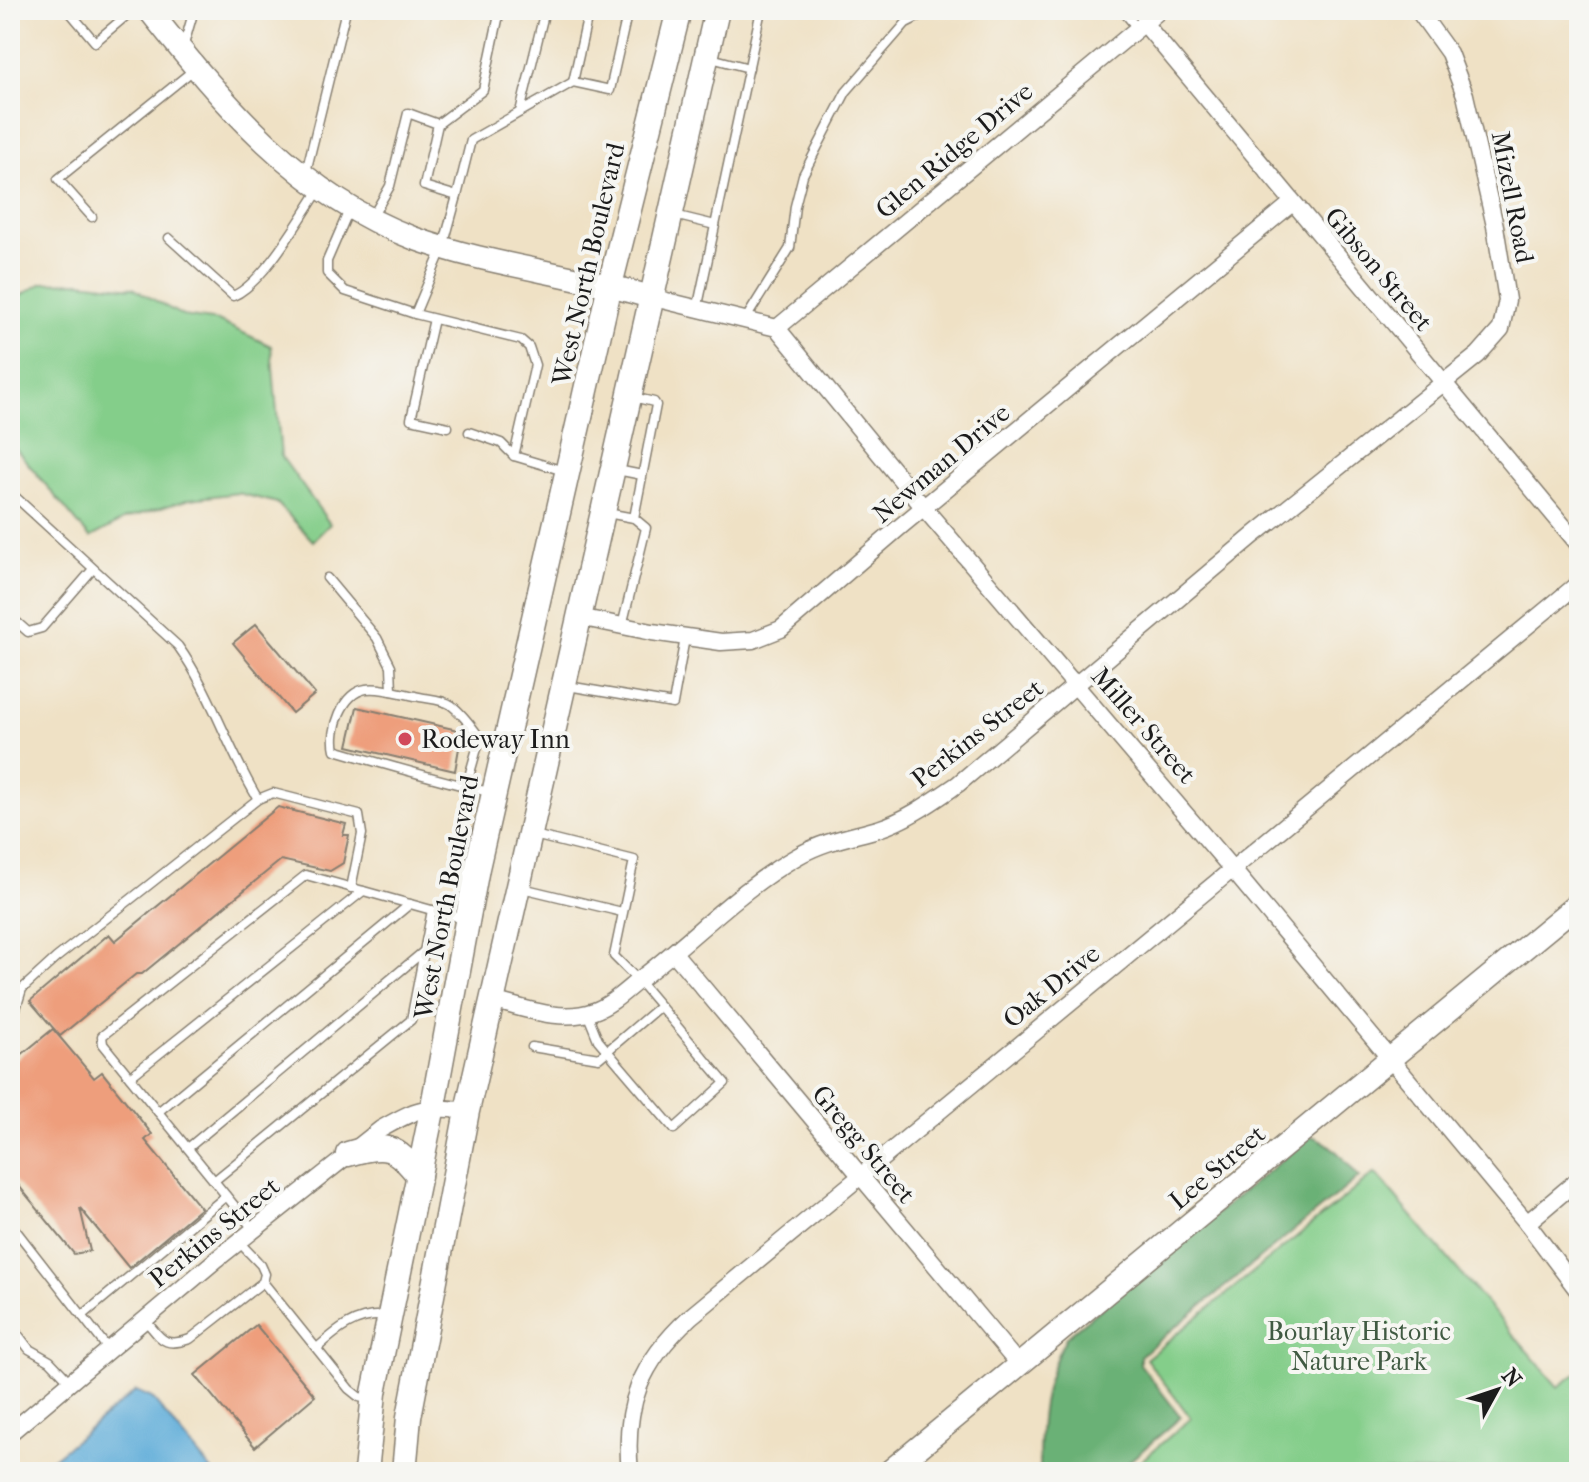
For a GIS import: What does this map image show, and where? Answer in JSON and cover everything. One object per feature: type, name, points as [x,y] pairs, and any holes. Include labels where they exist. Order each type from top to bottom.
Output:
[{"type":"main road","name":"West North Boulevard","points":[[366,1472],[373,1400],[494,793],[610,285],[679,10]]},
{"type":"main road","points":[[404,1472],[409,1417],[467,1111],[717,10]]},
{"type":"main road","points":[[348,1154],[379,1147],[396,1150],[419,1176]]},
{"type":"street","points":[[149,10],[235,113],[313,182],[370,219],[443,247],[610,285],[697,310],[777,328]]},
{"type":"street","name":"Glen Ridge Drive","points":[[777,328],[1160,10]]},
{"type":"street","name":"Mizell Road","points":[[1418,10],[1449,53],[1465,95],[1495,226],[1507,300],[1505,317],[1495,339],[1445,384]]},
{"type":"street","name":"Gibson Street","points":[[1141,26],[1579,545]]},
{"type":"street","name":"Newman Drive","points":[[579,617],[721,642],[753,640],[781,629],[1292,203]]},
{"type":"street","name":"Miller Street","points":[[777,328],[924,508],[1233,870],[1527,1223],[1579,1292]]},
{"type":"street","name":"Perkins Street","points":[[492,1000],[566,1016],[587,1013],[608,1004],[758,882],[797,857],[825,843],[879,828],[933,801],[958,784],[1254,535],[1445,384]]},
{"type":"street","name":"Oak Drive","points":[[630,1472],[629,1426],[635,1399],[653,1356],[690,1317],[1579,583]]},
{"type":"street","name":"Lee Street","points":[[889,1472],[1579,903]]},
{"type":"street","name":"Gregg Street","points":[[674,953],[1019,1365]]},
{"type":"street","name":"Perkins Street","points":[[10,1433],[239,1242],[381,1129],[407,1114],[433,1106],[467,1111]]},
{"type":"street","points":[[1527,1223],[1579,1179]]},
{"type":"lane","points":[[68,10],[95,42],[133,10]]},
{"type":"lane","points":[[92,217],[58,179],[189,60],[194,10]]},
{"type":"lane","points":[[169,238],[233,296],[241,293],[275,256],[313,182],[346,10]]},
{"type":"lane","points":[[457,196],[424,186],[438,124],[483,90],[500,10]]},
{"type":"lane","points":[[520,112],[545,10]]},
{"type":"lane","points":[[573,82],[589,10]]},
{"type":"lane","points":[[415,314],[443,247],[471,140],[573,82],[610,90],[628,10]]},
{"type":"lane","points":[[697,310],[761,10]]},
{"type":"lane","points":[[745,321],[790,248],[795,206],[803,175],[846,92],[906,23],[932,10]]},
{"type":"lane","points":[[1122,10],[1141,26]]},
{"type":"lane","points":[[706,57],[749,68]]},
{"type":"lane","points":[[370,219],[390,186],[408,113],[438,124]]},
{"type":"lane","points":[[350,208],[327,261],[327,273],[345,291],[415,314],[521,340],[529,347],[535,365],[514,456]]},
{"type":"lane","points":[[669,214],[715,225]]},
{"type":"lane","points":[[434,319],[411,419],[448,427]]},
{"type":"lane","points":[[628,396],[656,405],[634,518]]},
{"type":"lane","points":[[469,432],[501,443],[514,456],[568,473]]},
{"type":"lane","points":[[612,469],[642,475]]},
{"type":"lane","points":[[10,492],[178,646],[190,663],[242,773],[258,799]]},
{"type":"lane","points":[[602,512],[634,518],[646,528],[622,626]]},
{"type":"lane","points":[[10,616],[28,632],[42,628],[93,569]]},
{"type":"lane","points":[[327,578],[377,638],[391,666],[392,691]]},
{"type":"lane","points":[[563,685],[673,704],[685,638]]},
{"type":"lane","points":[[494,793],[335,750],[332,736],[349,698],[364,689],[392,691],[449,704],[480,738],[504,750]]},
{"type":"lane","points":[[466,787],[480,738]]},
{"type":"lane","points":[[10,1028],[22,989],[56,958],[258,799],[273,793],[359,815],[362,834],[351,888]]},
{"type":"lane","points":[[530,834],[634,860],[614,956],[725,1083],[674,1129],[598,1040],[587,1013]]},
{"type":"lane","points":[[254,1230],[103,1044],[102,1036],[306,875],[467,920]]},
{"type":"lane","points":[[518,887],[622,912]]},
{"type":"lane","points":[[130,1077],[363,891]]},
{"type":"lane","points":[[158,1112],[410,904]]},
{"type":"lane","points":[[214,1181],[411,1020],[432,910]]},
{"type":"lane","points":[[188,1148],[424,951]]},
{"type":"lane","points":[[532,1047],[594,1059],[660,1006]]},
{"type":"lane","points":[[82,1316],[226,1196]]},
{"type":"lane","points":[[10,1223],[109,1350]]},
{"type":"lane","points":[[145,1320],[165,1342],[175,1344],[190,1339],[263,1282],[265,1274],[261,1265],[239,1242]]},
{"type":"lane","points":[[263,1282],[349,1389],[359,1397],[373,1400]]},
{"type":"lane","points":[[317,1348],[338,1329],[353,1321],[373,1315],[390,1316]]},
{"type":"lane","points":[[10,1324],[29,1349],[50,1361],[71,1382]]},
{"type":"green space","points":[[80,282],[133,288],[183,316],[218,321],[271,346],[281,456],[330,524],[313,541],[277,503],[238,493],[190,499],[125,519],[90,538],[10,442],[10,302],[42,283]]},
{"type":"green space","points":[[1311,1136],[1332,1147],[1359,1177],[1140,1356],[1140,1364],[1181,1417],[1117,1472],[1039,1472],[1046,1387],[1066,1337]]},
{"type":"green space","name":"Bourlay Historic Nature Park","points":[[1375,1173],[1558,1387],[1579,1372],[1579,1472],[1128,1472],[1191,1418],[1146,1359]]},
{"type":"water","points":[[136,1391],[152,1398],[213,1472],[36,1472]]},
{"type":"building","points":[[256,624],[315,694],[292,713],[233,643]]},
{"type":"building","name":"Rodeway Inn","points":[[357,707],[462,731],[455,771],[348,746]]},
{"type":"building","points":[[278,807],[346,824],[343,835],[349,835],[343,863],[330,871],[281,860],[142,974],[136,974],[60,1036],[30,1001],[109,934],[115,941]]},
{"type":"building","points":[[53,1029],[94,1078],[102,1072],[152,1134],[145,1140],[201,1208],[129,1268],[80,1208],[90,1251],[74,1254],[10,1175],[10,1064]]},
{"type":"building","points":[[256,1325],[315,1396],[255,1447],[195,1375]]},
{"type":"place","name":"Rodeway Inn","points":[[405,739]]}]
